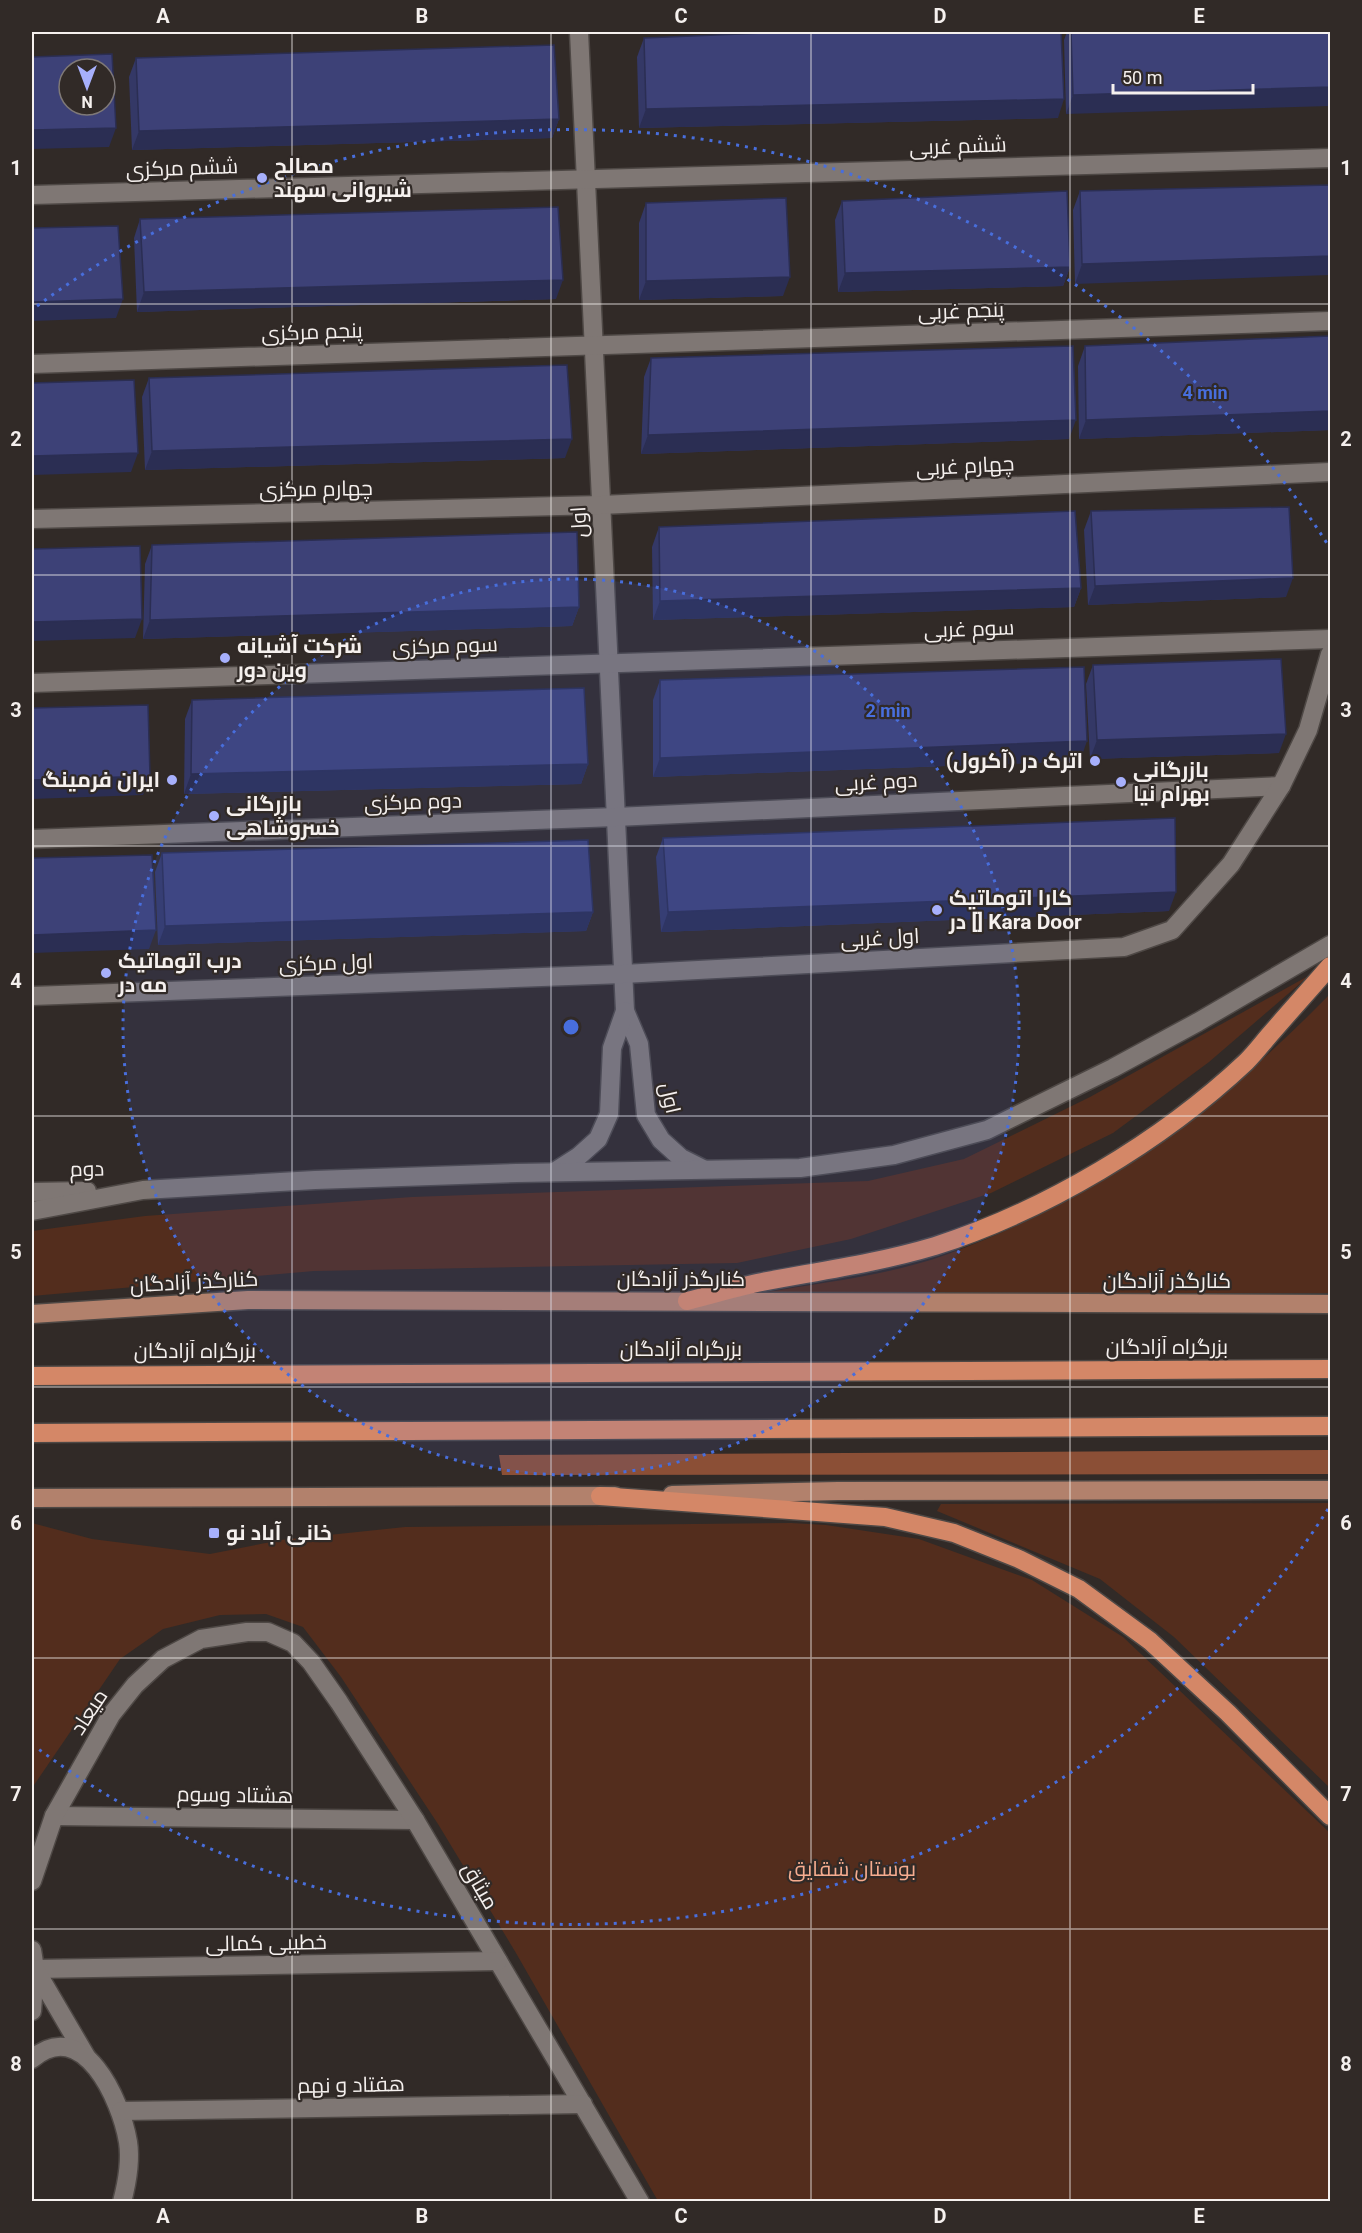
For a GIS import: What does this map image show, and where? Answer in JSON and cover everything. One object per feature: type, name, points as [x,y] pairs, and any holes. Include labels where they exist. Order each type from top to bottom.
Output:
[{"type":"highway","points":[[687,1301],[760,1282],[839,1269],[936,1245],[993,1224],[1052,1197],[1105,1167],[1147,1139],[1247,1061],[1330,966]]},
{"type":"highway","name":"بزرگراه آزادگان","points":[[32,1376],[1330,1369]]},
{"type":"highway","points":[[32,1433],[1330,1426]]},
{"type":"highway","points":[[600,1496],[885,1517],[954,1533],[1019,1559],[1079,1589],[1150,1641],[1228,1713],[1330,1816]]},
{"type":"main road","name":"کنارگذر آزادگان","points":[[32,1314],[248,1300],[1330,1304]]},
{"type":"main road","points":[[32,1498],[600,1496],[838,1491],[1330,1491]]},
{"type":"street","name":"اول","points":[[579,32],[625,1011],[639,1044],[646,1115],[661,1140],[681,1158],[706,1170]]},
{"type":"street","name":"ششم غربی","points":[[586,179],[1330,158]]},
{"type":"street","name":"ششم مرکزی","points":[[32,195],[586,179]]},
{"type":"street","name":"پنجم غربی","points":[[594,345],[1330,321]]},
{"type":"street","name":"پنجم مرکزی","points":[[32,364],[594,345]]},
{"type":"street","name":"چهارم غربی","points":[[601,505],[1330,472]]},
{"type":"street","name":"چهارم مرکزی","points":[[32,519],[601,505]]},
{"type":"street","name":"سوم غربی","points":[[609,663],[1330,639]]},
{"type":"street","points":[[1281,786],[1308,730],[1330,654]]},
{"type":"street","name":"سوم مرکزی","points":[[32,683],[609,663]]},
{"type":"street","name":"دوم غربی","points":[[616,817],[1281,786]]},
{"type":"street","name":"اول غربی","points":[[623,975],[1124,947],[1172,930],[1231,864],[1281,786]]},
{"type":"street","name":"دوم مرکزی","points":[[32,839],[616,817]]},
{"type":"street","points":[[32,1211],[143,1190],[315,1180],[554,1172],[800,1168],[894,1155],[987,1130],[1113,1068],[1228,1005],[1330,945]]},
{"type":"street","name":"اول مرکزی","points":[[32,996],[623,975]]},
{"type":"street","name":"اول","points":[[554,1172],[579,1156],[598,1139],[609,1114],[612,1048],[625,1011]]},
{"type":"street","name":"دوم","points":[[32,1192],[143,1190]]},
{"type":"street","name":"میعاد","points":[[32,1881],[54,1816],[111,1714],[135,1685],[163,1659],[201,1639],[247,1632]]},
{"type":"street","name":"میثاق","points":[[247,1632],[268,1632],[293,1643],[311,1662],[339,1702],[415,1820],[640,2202]]},
{"type":"street","name":"هشتاد وسوم","points":[[54,1816],[415,1820]]},
{"type":"street","points":[[32,1950],[36,1969],[32,2011]]},
{"type":"street","name":"خطیبی کمالی","points":[[36,1969],[498,1961]]},
{"type":"street","points":[[36,1969],[88,2059],[103,2077],[121,2111],[128,2145],[128,2169],[122,2202]]},
{"type":"street","points":[[32,2060],[47,2048],[62,2046],[75,2050],[88,2059]]},
{"type":"street","name":"هفتاد و نهم","points":[[121,2111],[583,2104]]},
{"type":"green space","points":[[1310,975],[1209,1062],[1113,1133],[991,1193],[851,1239],[737,1263],[314,1271],[32,1296],[32,1231],[145,1216],[412,1197],[868,1181],[964,1159],[1090,1097]]},
{"type":"green space","points":[[1330,994],[1330,1293],[762,1293],[856,1278],[925,1262],[1002,1232],[1055,1207],[1154,1146],[1200,1112],[1288,1035]]},
{"type":"green space","points":[[1330,1503],[1330,1788],[1174,1637],[1100,1579],[937,1511],[941,1504]]},
{"type":"green space","name":"بوستان شقایق","points":[[32,1523],[92,1539],[210,1554],[281,1540],[405,1527],[791,1523],[826,1525],[919,1539],[1032,1580],[1123,1637],[1330,1833],[1330,2201],[658,2201],[516,1953],[438,1824],[341,1677],[303,1627],[266,1614],[220,1615],[163,1629],[120,1659],[32,1788]]},
{"type":"shaded area","points":[[1330,1450],[1330,1474],[502,1475],[499,1455]]},
{"type":"building","points":[[790,32],[1061,32],[1064,99],[646,109],[644,38]]},
{"type":"building","points":[[1071,32],[1330,32],[1330,87],[1073,95]]},
{"type":"building","points":[[554,45],[559,119],[139,131],[136,58]]},
{"type":"building","points":[[112,54],[112,57],[57,57],[57,117],[115,117],[116,128],[32,130],[32,57]]},
{"type":"building","points":[[1330,185],[1330,256],[1082,264],[1080,191]]},
{"type":"building","points":[[1067,191],[1070,267],[845,273],[842,201]]},
{"type":"building","points":[[786,198],[790,277],[646,281],[646,203]]},
{"type":"building","points":[[558,207],[563,280],[144,292],[140,219]]},
{"type":"building","points":[[118,226],[123,299],[32,302],[32,228]]},
{"type":"building","points":[[1330,336],[1330,411],[1086,420],[1085,346]]},
{"type":"building","points":[[1073,346],[1076,420],[648,435],[651,358]]},
{"type":"building","points":[[567,365],[572,439],[152,451],[149,378]]},
{"type":"building","points":[[134,380],[138,453],[32,456],[32,383]]},
{"type":"building","points":[[1289,507],[1293,578],[1095,586],[1091,511]]},
{"type":"building","points":[[1075,511],[1081,588],[660,601],[659,527]]},
{"type":"building","points":[[577,532],[579,607],[150,620],[152,545]]},
{"type":"building","points":[[140,546],[142,619],[32,622],[32,549]]},
{"type":"building","points":[[1281,659],[1286,734],[1097,740],[1093,665]]},
{"type":"building","points":[[1084,667],[1087,741],[660,758],[660,680]]},
{"type":"building","points":[[584,688],[588,764],[191,774],[192,700]]},
{"type":"building","points":[[148,705],[150,776],[32,780],[32,708]]},
{"type":"building","points":[[1175,818],[1176,892],[668,912],[663,838]]},
{"type":"building","points":[[588,840],[593,912],[165,926],[162,853]]},
{"type":"building","points":[[152,855],[156,930],[32,935],[32,858]]},
{"type":"place","name":"مصالح شیروانی سهند","points":[[262,178]]},
{"type":"place","name":"شرکت آشیانه وین دور","points":[[225,658]]},
{"type":"place","name":"اترک در (آکرول)","points":[[1095,761]]},
{"type":"place","name":"ایران فرمینگ","points":[[172,780]]},
{"type":"place","name":"بازرگانی بهرام نیا","points":[[1121,782]]},
{"type":"place","name":"بازرگانی خسروشاهی","points":[[214,816]]},
{"type":"place","name":"کارا اتوماتیک در [] Kara Door","points":[[937,910]]},
{"type":"place","name":"درب اتوماتیک مه در","points":[[106,973]]},
{"type":"place","name":"خانی آباد نو","points":[[214,1533]]}]
